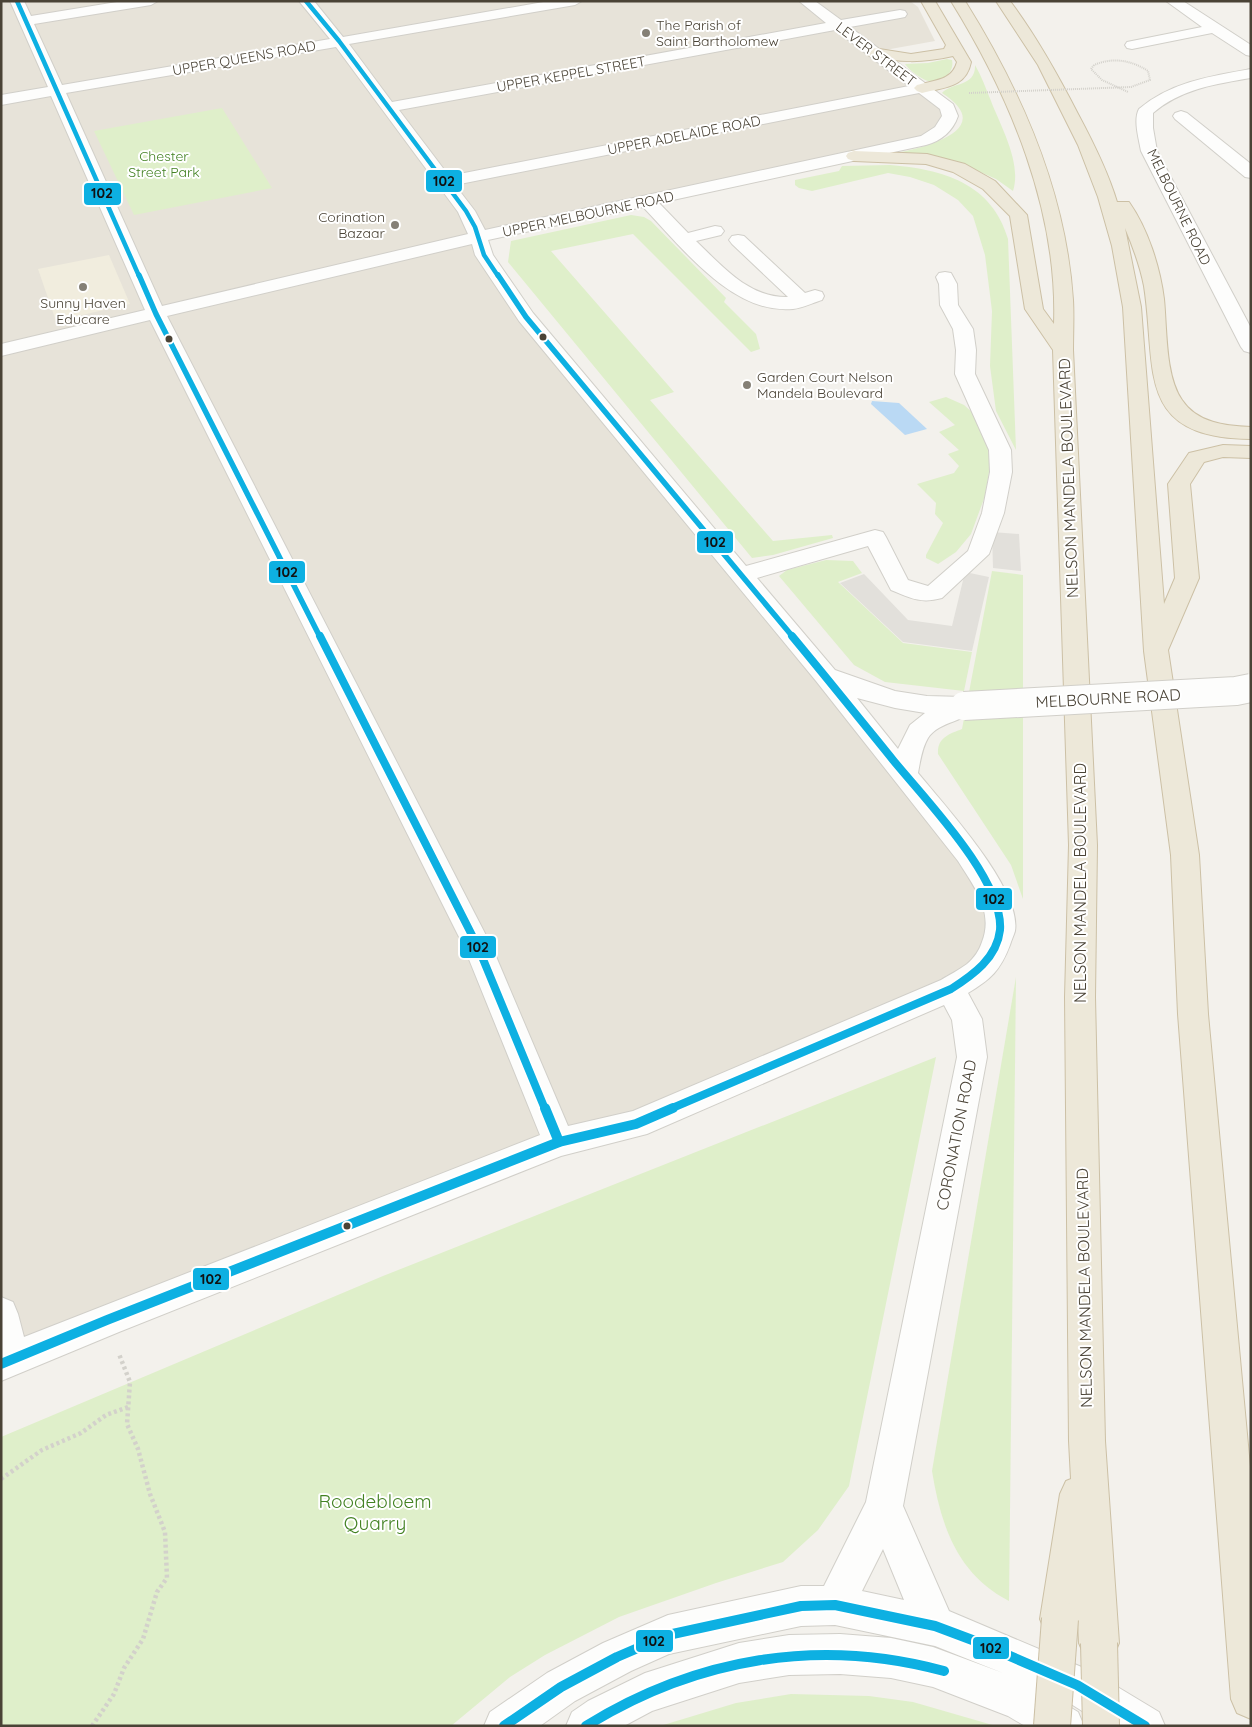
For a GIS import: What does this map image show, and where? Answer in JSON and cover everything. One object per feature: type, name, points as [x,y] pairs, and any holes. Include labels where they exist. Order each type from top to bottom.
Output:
[{"type":"highway","points":[[922,88],[956,79],[962,71],[964,62],[928,1]]},
{"type":"highway","name":"NELSON MANDELA BOULEVARD","points":[[958,1],[997,67],[1024,126],[1044,190],[1055,239],[1063,294],[1063,350],[1083,845],[1080,997],[1087,1441],[1099,1642],[1101,1726]]},
{"type":"highway","points":[[1003,1],[1045,65],[1086,145],[1107,197],[1121,246],[1132,307],[1156,651],[1186,854],[1193,1014],[1251,1699]]},
{"type":"highway","points":[[873,52],[899,59],[930,57],[950,52],[954,44]]},
{"type":"highway","points":[[1086,145],[1120,198],[1146,255],[1153,287],[1166,390],[1180,413],[1210,430],[1251,433]]},
{"type":"highway","points":[[854,156],[927,159],[959,168],[989,185],[1018,216],[1034,309],[1063,350]]},
{"type":"highway","points":[[1156,651],[1187,578],[1179,484],[1196,457],[1223,451],[1251,452]]},
{"type":"highway","points":[[1052,1726],[1060,1619],[1087,1441]]},
{"type":"street","points":[[17,1],[156,314],[478,947],[560,1142]]},
{"type":"street","points":[[26,21],[151,1]]},
{"type":"street","points":[[1,1314],[6,1362],[107,1320],[560,1142],[636,1124],[951,989],[978,972],[990,959],[1001,930],[999,913],[991,890],[968,854],[825,675],[526,317],[484,254],[479,238],[466,211],[446,182],[339,41],[306,1]]},
{"type":"street","name":"UPPER QUEENS ROAD","points":[[1,100],[575,1]]},
{"type":"street","name":"LEVER STREET","points":[[806,1],[922,88]]},
{"type":"street","points":[[1173,1],[1251,52]]},
{"type":"street","name":"UPPER KEPPEL STREET","points":[[389,107],[900,14]]},
{"type":"street","points":[[1132,44],[1217,28]]},
{"type":"street","points":[[1157,100],[1183,87],[1251,73]]},
{"type":"street","name":"UPPER MELBOURNE ROAD","points":[[1,350],[479,238],[926,140],[937,135],[944,128],[950,116],[947,108],[922,88]]},
{"type":"street","name":"UPPER ADELAIDE ROAD","points":[[446,182],[922,88]]},
{"type":"street","name":"MELBOURNE ROAD","points":[[1157,100],[1145,112],[1145,128],[1149,151],[1251,347]]},
{"type":"street","points":[[1181,116],[1251,173]]},
{"type":"street","points":[[647,201],[684,239],[744,294],[773,302],[791,303],[809,299],[738,240]]},
{"type":"street","points":[[684,239],[716,231]]},
{"type":"street","points":[[742,575],[803,556],[875,538],[900,585],[922,594],[934,593],[978,554],[993,513],[1001,472],[1000,450],[965,374],[966,350],[963,329],[950,305],[948,284],[945,278]]},
{"type":"street","name":"MELBOURNE ROAD","points":[[825,675],[860,691],[897,702],[932,706],[964,706],[1251,688]]},
{"type":"street","name":"MELBOURNE ROAD","points":[[904,775],[914,739],[922,727],[939,716],[964,706]]},
{"type":"street","name":"CORONATION ROAD","points":[[836,1605],[884,1506],[972,1057],[967,1019],[951,989]]},
{"type":"street","points":[[884,1506],[935,1626]]},
{"type":"street","points":[[504,1726],[561,1687],[616,1657],[668,1635],[801,1606],[836,1605],[935,1626],[1077,1686],[1145,1726]]},
{"type":"street","points":[[586,1726],[602,1715],[645,1693],[739,1663],[789,1655],[840,1654],[891,1658],[933,1666],[1020,1700],[1064,1726]]},
{"type":"path","points":[[968,92],[1131,88],[1150,80],[1148,71],[1133,62],[1105,61],[1094,65],[1091,69],[1092,73],[1106,82],[1128,92],[1157,100]]},
{"type":"path","points":[[92,1726],[114,1694],[124,1668],[143,1639],[158,1592],[167,1578],[165,1532],[150,1494],[138,1449],[127,1424],[130,1382],[107,1320]]},
{"type":"path","points":[[1,1479],[42,1450],[81,1433],[106,1415],[128,1408]]},
{"type":"shaded area","points":[[1,1],[910,1],[918,7],[935,41],[874,52],[947,107],[937,135],[479,237],[484,255],[968,854],[1001,930],[951,989],[1,1364]]},
{"type":"shaded area","name":"Sunny Haven Educare","points":[[109,255],[130,304],[56,321],[38,269]]},
{"type":"shaded area","points":[[992,532],[1019,534],[1021,571],[993,568]]},
{"type":"shaded area","points":[[965,572],[989,577],[972,651],[903,642],[840,583],[864,574],[908,620],[952,626]]},
{"type":"green space","points":[[947,59],[952,60],[951,69],[946,76],[938,81],[928,81],[909,69],[905,64],[928,63]]},
{"type":"green space","points":[[975,65],[1013,157],[1015,180],[1013,191],[996,179],[967,166],[897,153],[939,141],[960,126],[963,117],[957,106],[942,93],[968,81],[972,77]]},
{"type":"green space","name":"Chester Street Park","points":[[222,108],[272,188],[134,215],[94,131]]},
{"type":"green space","points":[[890,165],[928,170],[962,182],[990,204],[1000,220],[1008,239],[1016,450],[996,411],[990,366],[992,311],[985,255],[973,216],[958,200],[934,185],[910,177],[888,173],[812,191],[795,185],[795,180],[839,171],[842,166]]},
{"type":"green space","points":[[631,215],[644,217],[651,221],[726,298],[724,302],[756,334],[760,349],[751,352],[633,234],[551,251],[674,392],[650,400],[773,541],[832,535],[833,538],[773,555],[752,558],[508,262],[511,241]]},
{"type":"green space","points":[[946,397],[964,405],[973,413],[988,447],[990,466],[985,496],[971,534],[956,552],[938,564],[926,558],[926,555],[943,523],[935,514],[936,503],[917,484],[954,473],[959,466],[948,454],[959,450],[939,432],[955,425],[929,402]]},
{"type":"green space","points":[[826,560],[853,561],[862,573],[838,582],[903,643],[972,652],[964,691],[885,682],[854,665],[779,576],[787,570]]},
{"type":"green space","points":[[992,571],[1023,575],[1023,899],[1011,865],[938,754],[942,740],[962,729]]},
{"type":"green space","points":[[1016,977],[1009,1601],[991,1590],[964,1563],[947,1529],[932,1471]]},
{"type":"green space","name":"Roodebloem Quarry","points":[[936,1057],[849,1486],[818,1530],[783,1562],[619,1617],[545,1655],[510,1677],[451,1726],[1,1726],[1,1437],[383,1276]]},
{"type":"green space","points":[[791,1694],[869,1696],[913,1702],[996,1726],[660,1726],[736,1703]]},
{"type":"water","points":[[872,401],[899,403],[927,429],[905,435],[871,404]]},
{"type":"transit line","name":"102","points":[[17,1],[156,314],[478,947],[559,1142]]},
{"type":"transit line","name":"102","points":[[1,1364],[107,1320],[559,1142],[636,1124],[951,989],[988,960],[998,940],[1000,929],[999,916],[994,898],[984,878],[954,835],[757,593],[526,317],[484,255],[475,227],[466,211],[339,41],[306,1]]},
{"type":"transit line","name":"102","points":[[504,1726],[561,1687],[617,1657],[668,1635],[801,1606],[835,1605],[935,1626],[975,1641],[1077,1685],[1145,1726]]},
{"type":"transit line","name":"102","points":[[586,1726],[650,1692],[720,1668],[757,1660],[834,1654],[872,1656],[909,1661],[944,1671]]},
{"type":"place","name":"The Parish of Saint Bartholomew","points":[[646,33]]},
{"type":"place","name":"Corination Bazaar","points":[[395,225]]},
{"type":"place","name":"Sunny Haven Educare","points":[[83,287]]},
{"type":"place","name":"Garden Court Nelson Mandela Boulevard","points":[[747,385]]}]
